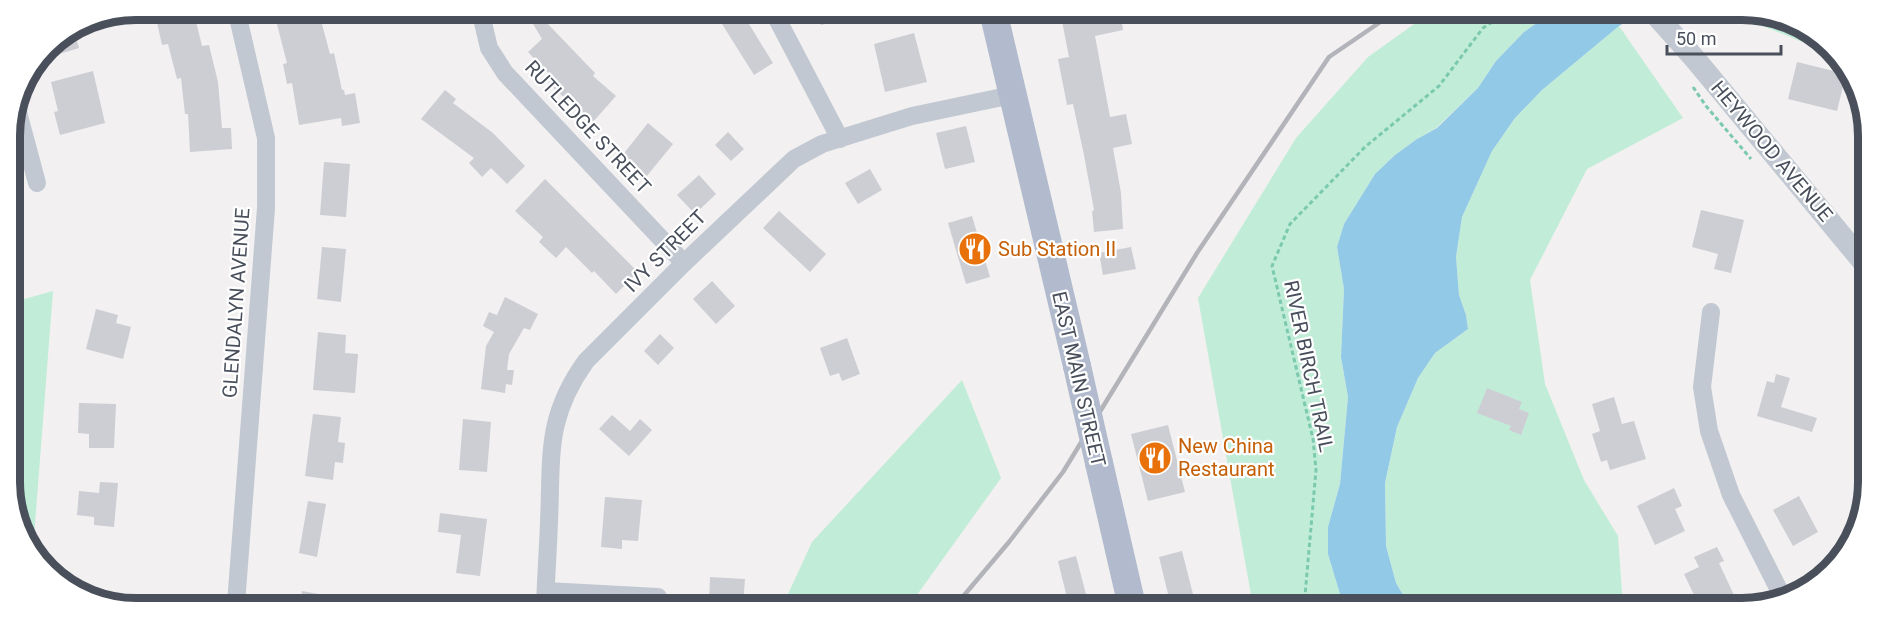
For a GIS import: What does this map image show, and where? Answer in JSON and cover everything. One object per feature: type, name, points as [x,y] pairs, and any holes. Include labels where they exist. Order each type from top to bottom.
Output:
[{"type":"main road","name":"EAST MAIN STREET","points":[[995,20],[1130,597]]},
{"type":"street","name":"GLENDALYN AVENUE","points":[[236,598],[266,208],[267,167],[266,138],[239,20]]},
{"type":"street","name":"RUTLEDGE STREET","points":[[482,20],[489,48],[505,74],[684,263]]},
{"type":"street","points":[[778,20],[840,139]]},
{"type":"street","name":"HEYWOOD AVENUE","points":[[1660,20],[1858,256]]},
{"type":"street","name":"IVY STREET","points":[[546,598],[552,442],[563,399],[573,379],[586,361],[781,170],[808,151],[912,116],[1012,95]]},
{"type":"street","points":[[21,122],[37,183]]},
{"type":"street","points":[[1711,312],[1702,387],[1709,431],[1731,495],[1779,591]]},
{"type":"street","points":[[577,598],[658,597]]},
{"type":"path","name":"RIVER BIRCH TRAIL","points":[[1305,597],[1316,470],[1313,440],[1272,266],[1290,224],[1365,147],[1439,86],[1484,28],[1496,20]]},
{"type":"green space","points":[[1420,20],[1541,20],[1524,32],[1496,61],[1478,88],[1436,128],[1395,155],[1375,174],[1344,224],[1337,247],[1344,289],[1341,357],[1348,397],[1340,484],[1328,527],[1328,554],[1342,597],[1251,597],[1198,298],[1296,138],[1368,57]]},
{"type":"green space","points":[[1748,20],[1772,23],[1786,28],[1819,49]]},
{"type":"green space","points":[[1619,26],[1683,118],[1587,169],[1530,280],[1545,384],[1584,480],[1618,536],[1622,597],[1404,597],[1396,583],[1386,546],[1385,483],[1397,427],[1418,378],[1435,353],[1468,329],[1459,295],[1456,257],[1462,217],[1492,151],[1515,118],[1542,90]]},
{"type":"green space","points":[[53,291],[34,538],[20,497],[20,300]]},
{"type":"green space","points":[[962,380],[1001,478],[915,598],[786,598],[812,542]]},
{"type":"water","points":[[1541,20],[1629,20],[1542,90],[1515,118],[1492,151],[1462,217],[1456,257],[1459,295],[1468,329],[1435,353],[1418,378],[1397,427],[1385,483],[1386,546],[1396,583],[1404,597],[1342,597],[1328,554],[1328,527],[1340,484],[1348,397],[1341,357],[1344,289],[1337,247],[1344,224],[1375,174],[1395,155],[1437,128],[1478,88],[1496,61],[1524,32]]},
{"type":"building","points":[[156,20],[196,20],[202,46],[209,45],[218,82],[222,128],[231,128],[232,149],[190,152],[188,114],[185,114],[181,78],[177,79],[168,44],[162,45]]},
{"type":"building","points":[[276,20],[321,20],[330,54],[334,53],[342,90],[345,95],[355,93],[360,123],[342,126],[341,118],[299,125],[292,83],[287,84],[283,64],[287,63]]},
{"type":"building","points":[[531,20],[544,20],[595,73],[593,76],[616,96],[592,123],[548,83],[553,78],[528,52],[542,39]]},
{"type":"building","points":[[720,20],[747,20],[773,63],[754,75]]},
{"type":"building","points":[[820,20],[842,20],[821,25]]},
{"type":"building","points":[[1062,20],[1121,20],[1123,30],[1095,36],[1110,117],[1126,114],[1132,144],[1113,148],[1121,193],[1123,229],[1094,232],[1092,211],[1094,210],[1084,155],[1073,104],[1067,105],[1058,59],[1069,57]]},
{"type":"building","points":[[914,33],[927,82],[885,92],[874,44]]},
{"type":"building","points":[[75,36],[79,48],[50,57]]},
{"type":"building","points":[[1797,62],[1839,72],[1844,81],[1837,111],[1788,99]]},
{"type":"building","points":[[93,71],[105,123],[60,135],[54,112],[58,111],[51,82]]},
{"type":"building","points":[[445,90],[456,99],[453,103],[493,133],[525,166],[507,184],[491,168],[482,177],[469,163],[474,158],[421,119]]},
{"type":"building","points":[[648,123],[673,144],[646,177],[621,157]]},
{"type":"building","points":[[966,126],[975,162],[945,169],[936,133]]},
{"type":"building","points":[[728,132],[744,149],[731,161],[715,145]]},
{"type":"building","points":[[324,162],[350,164],[346,217],[320,215]]},
{"type":"building","points":[[870,169],[882,190],[858,204],[845,183]]},
{"type":"building","points":[[699,175],[716,194],[695,214],[677,195]]},
{"type":"building","points":[[545,179],[638,272],[616,294],[566,247],[556,258],[539,242],[543,237],[515,211]]},
{"type":"building","points":[[1701,210],[1744,220],[1731,273],[1714,269],[1718,254],[1692,247]]},
{"type":"building","points":[[779,211],[826,254],[810,272],[763,228]]},
{"type":"building","points":[[972,216],[990,277],[966,284],[948,223]]},
{"type":"building","points":[[322,247],[346,249],[341,302],[317,299]]},
{"type":"building","points":[[1131,247],[1136,269],[1103,275],[1099,253]]},
{"type":"building","points":[[712,281],[735,306],[716,324],[693,299]]},
{"type":"building","points":[[505,297],[538,314],[530,330],[524,328],[509,354],[507,370],[514,370],[512,385],[506,384],[505,393],[481,389],[486,346],[494,332],[483,326],[489,312],[497,315]]},
{"type":"building","points":[[96,309],[118,315],[116,323],[131,327],[123,359],[86,349]]},
{"type":"building","points":[[318,332],[346,335],[345,353],[358,354],[355,393],[313,390]]},
{"type":"building","points":[[660,334],[674,348],[658,365],[644,351]]},
{"type":"building","points":[[847,338],[860,374],[842,381],[839,373],[830,376],[820,348]]},
{"type":"building","points":[[1776,374],[1790,378],[1781,407],[1817,418],[1812,432],[1757,416],[1767,381],[1774,383]]},
{"type":"building","points":[[1487,388],[1522,402],[1519,409],[1529,413],[1521,435],[1509,430],[1511,426],[1477,413]]},
{"type":"building","points":[[1614,397],[1622,424],[1634,421],[1646,459],[1610,470],[1607,460],[1601,462],[1592,434],[1600,431],[1592,404]]},
{"type":"building","points":[[79,403],[116,404],[114,448],[89,448],[89,434],[78,433]]},
{"type":"building","points":[[313,414],[341,417],[338,442],[345,443],[343,463],[335,462],[333,480],[305,476]]},
{"type":"building","points":[[612,415],[630,431],[640,419],[652,430],[629,456],[599,429]]},
{"type":"building","points":[[463,419],[491,422],[487,472],[459,470]]},
{"type":"building","points":[[1168,425],[1185,492],[1148,501],[1131,434]]},
{"type":"building","points":[[100,482],[118,483],[114,527],[94,525],[94,517],[77,515],[79,491],[99,493]]},
{"type":"building","points":[[1674,488],[1682,506],[1675,509],[1685,531],[1655,545],[1637,506]]},
{"type":"building","points":[[1799,496],[1818,532],[1793,546],[1773,510]]},
{"type":"building","points":[[605,497],[642,500],[638,541],[622,540],[622,549],[601,547]]},
{"type":"building","points":[[308,501],[326,504],[317,557],[299,553]]},
{"type":"building","points":[[440,513],[487,519],[480,576],[456,573],[461,535],[438,532]]},
{"type":"building","points":[[1717,547],[1724,561],[1719,563],[1735,597],[1711,597],[1710,595],[1695,597],[1684,574],[1699,567],[1694,557]]},
{"type":"building","points":[[1182,551],[1194,597],[1169,597],[1159,557]]},
{"type":"building","points":[[1076,556],[1087,597],[1067,597],[1058,561]]},
{"type":"building","points":[[710,577],[745,579],[744,598],[709,598]]},
{"type":"building","points":[[302,591],[339,598],[301,598]]},
{"type":"railway","points":[[962,597],[1063,472],[1197,253],[1329,57],[1383,20]]},
{"type":"place","name":"Sub Station II","points":[[975,249]]},
{"type":"place","name":"New China Restaurant","points":[[1155,458]]}]
